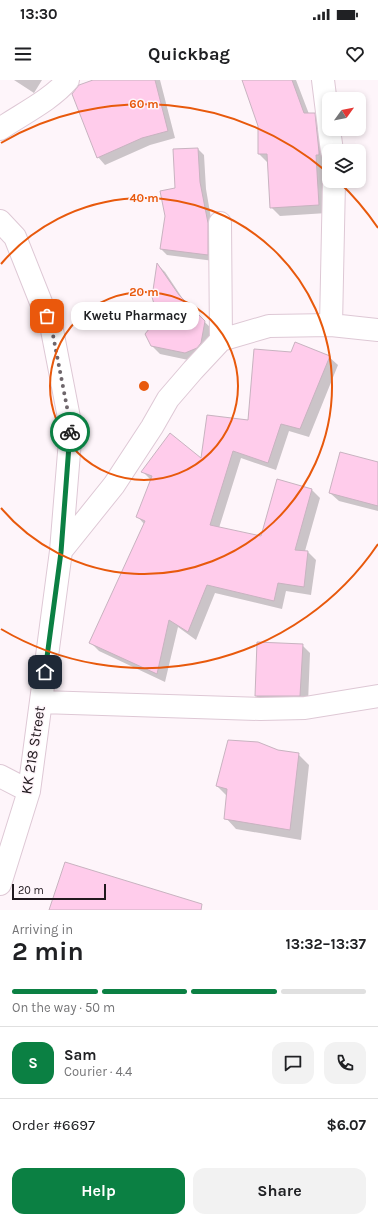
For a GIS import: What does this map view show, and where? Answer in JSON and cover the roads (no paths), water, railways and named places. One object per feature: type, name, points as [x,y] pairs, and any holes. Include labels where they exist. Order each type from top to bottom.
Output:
[{"type":"street","points":[[0,129],[49,97],[68,80]]},
{"type":"street","points":[[323,80],[324,92]]},
{"type":"street","points":[[331,325],[334,188]]},
{"type":"street","name":"KK 218 Street","points":[[0,221],[15,237],[52,330],[71,428],[61,552],[29,791],[0,884]]},
{"type":"street","points":[[220,224],[221,340]]},
{"type":"street","points":[[61,552],[114,485],[152,427],[168,399],[221,340],[269,326],[331,325],[378,330]]},
{"type":"street","points":[[41,702],[260,709],[305,708],[378,696]]},
{"type":"street","points":[[0,776],[29,791]]},
{"type":"place","name":"Kwetu Pharmacy","points":[[47,316]]}]
